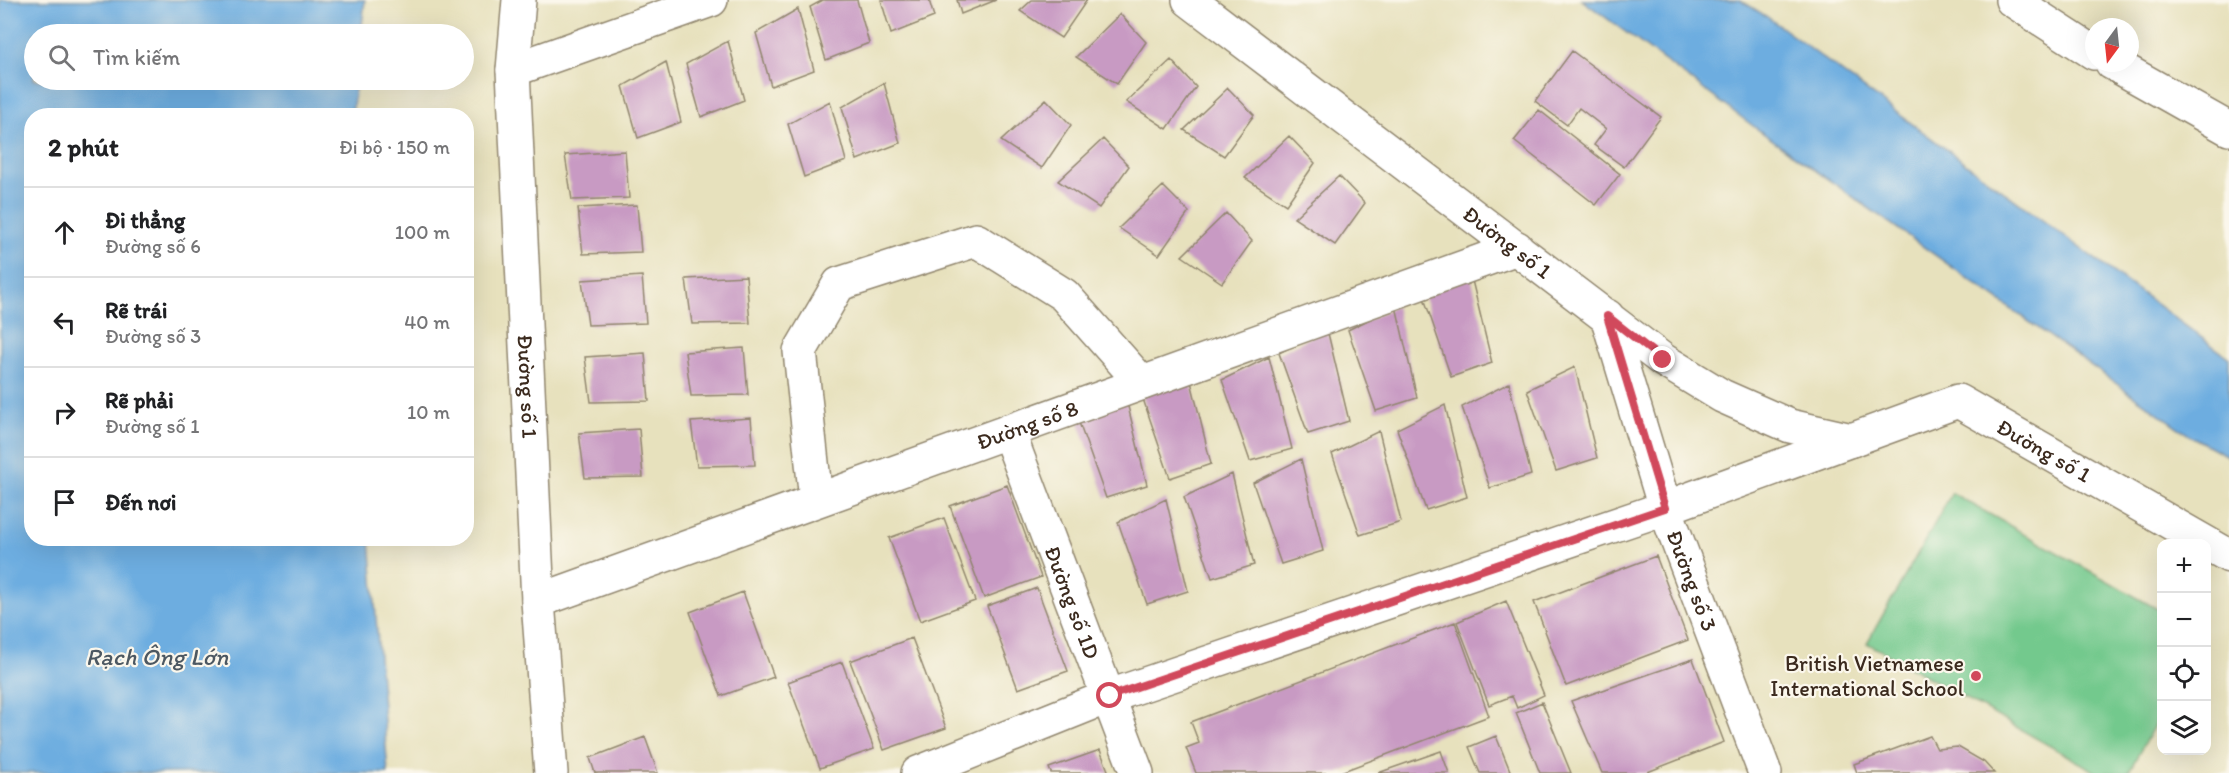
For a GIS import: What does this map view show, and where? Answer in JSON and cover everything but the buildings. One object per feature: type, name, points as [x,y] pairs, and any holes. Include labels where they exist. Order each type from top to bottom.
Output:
[{"type":"street","name":"Đường số 1","points":[[519,0],[513,70],[538,601],[551,773]]},
{"type":"street","points":[[513,70],[711,0]]},
{"type":"street","name":"Đường số 1","points":[[1189,0],[1663,360],[1722,396],[1790,426],[1852,440]]},
{"type":"street","points":[[2012,0],[2085,47]]},
{"type":"street","points":[[2128,72],[2229,129]]},
{"type":"street","points":[[816,500],[800,351],[839,284],[976,240],[1064,295],[1142,383]]},
{"type":"street","name":"Đường số 8","points":[[538,601],[1517,248]]},
{"type":"street","name":"Đường số 3","points":[[1607,316],[1665,508],[1765,773]]},
{"type":"street","name":"Đường số 1","points":[[918,773],[1110,696],[1665,508],[1958,401],[2229,556]]},
{"type":"street","name":"Đường số 1D","points":[[1008,431],[1110,696],[1137,773]]},
{"type":"green space","points":[[1952,493],[2157,609],[2157,720],[2128,773],[2098,773],[1867,643]]},
{"type":"water","name":"Rạch Ông Lớn","points":[[0,0],[365,0],[362,24],[24,24],[24,90],[355,90],[353,108],[24,108],[24,546],[371,546],[388,773],[0,773]]},
{"type":"water","points":[[1582,0],[1740,0],[1766,16],[2229,358],[2229,457],[2189,435],[1760,131]]},
{"type":"place","name":"British Vietnamese International School","points":[[1976,676]]},
{"type":"route","points":[[1110,696],[1665,508],[1607,316],[1663,360]]}]
